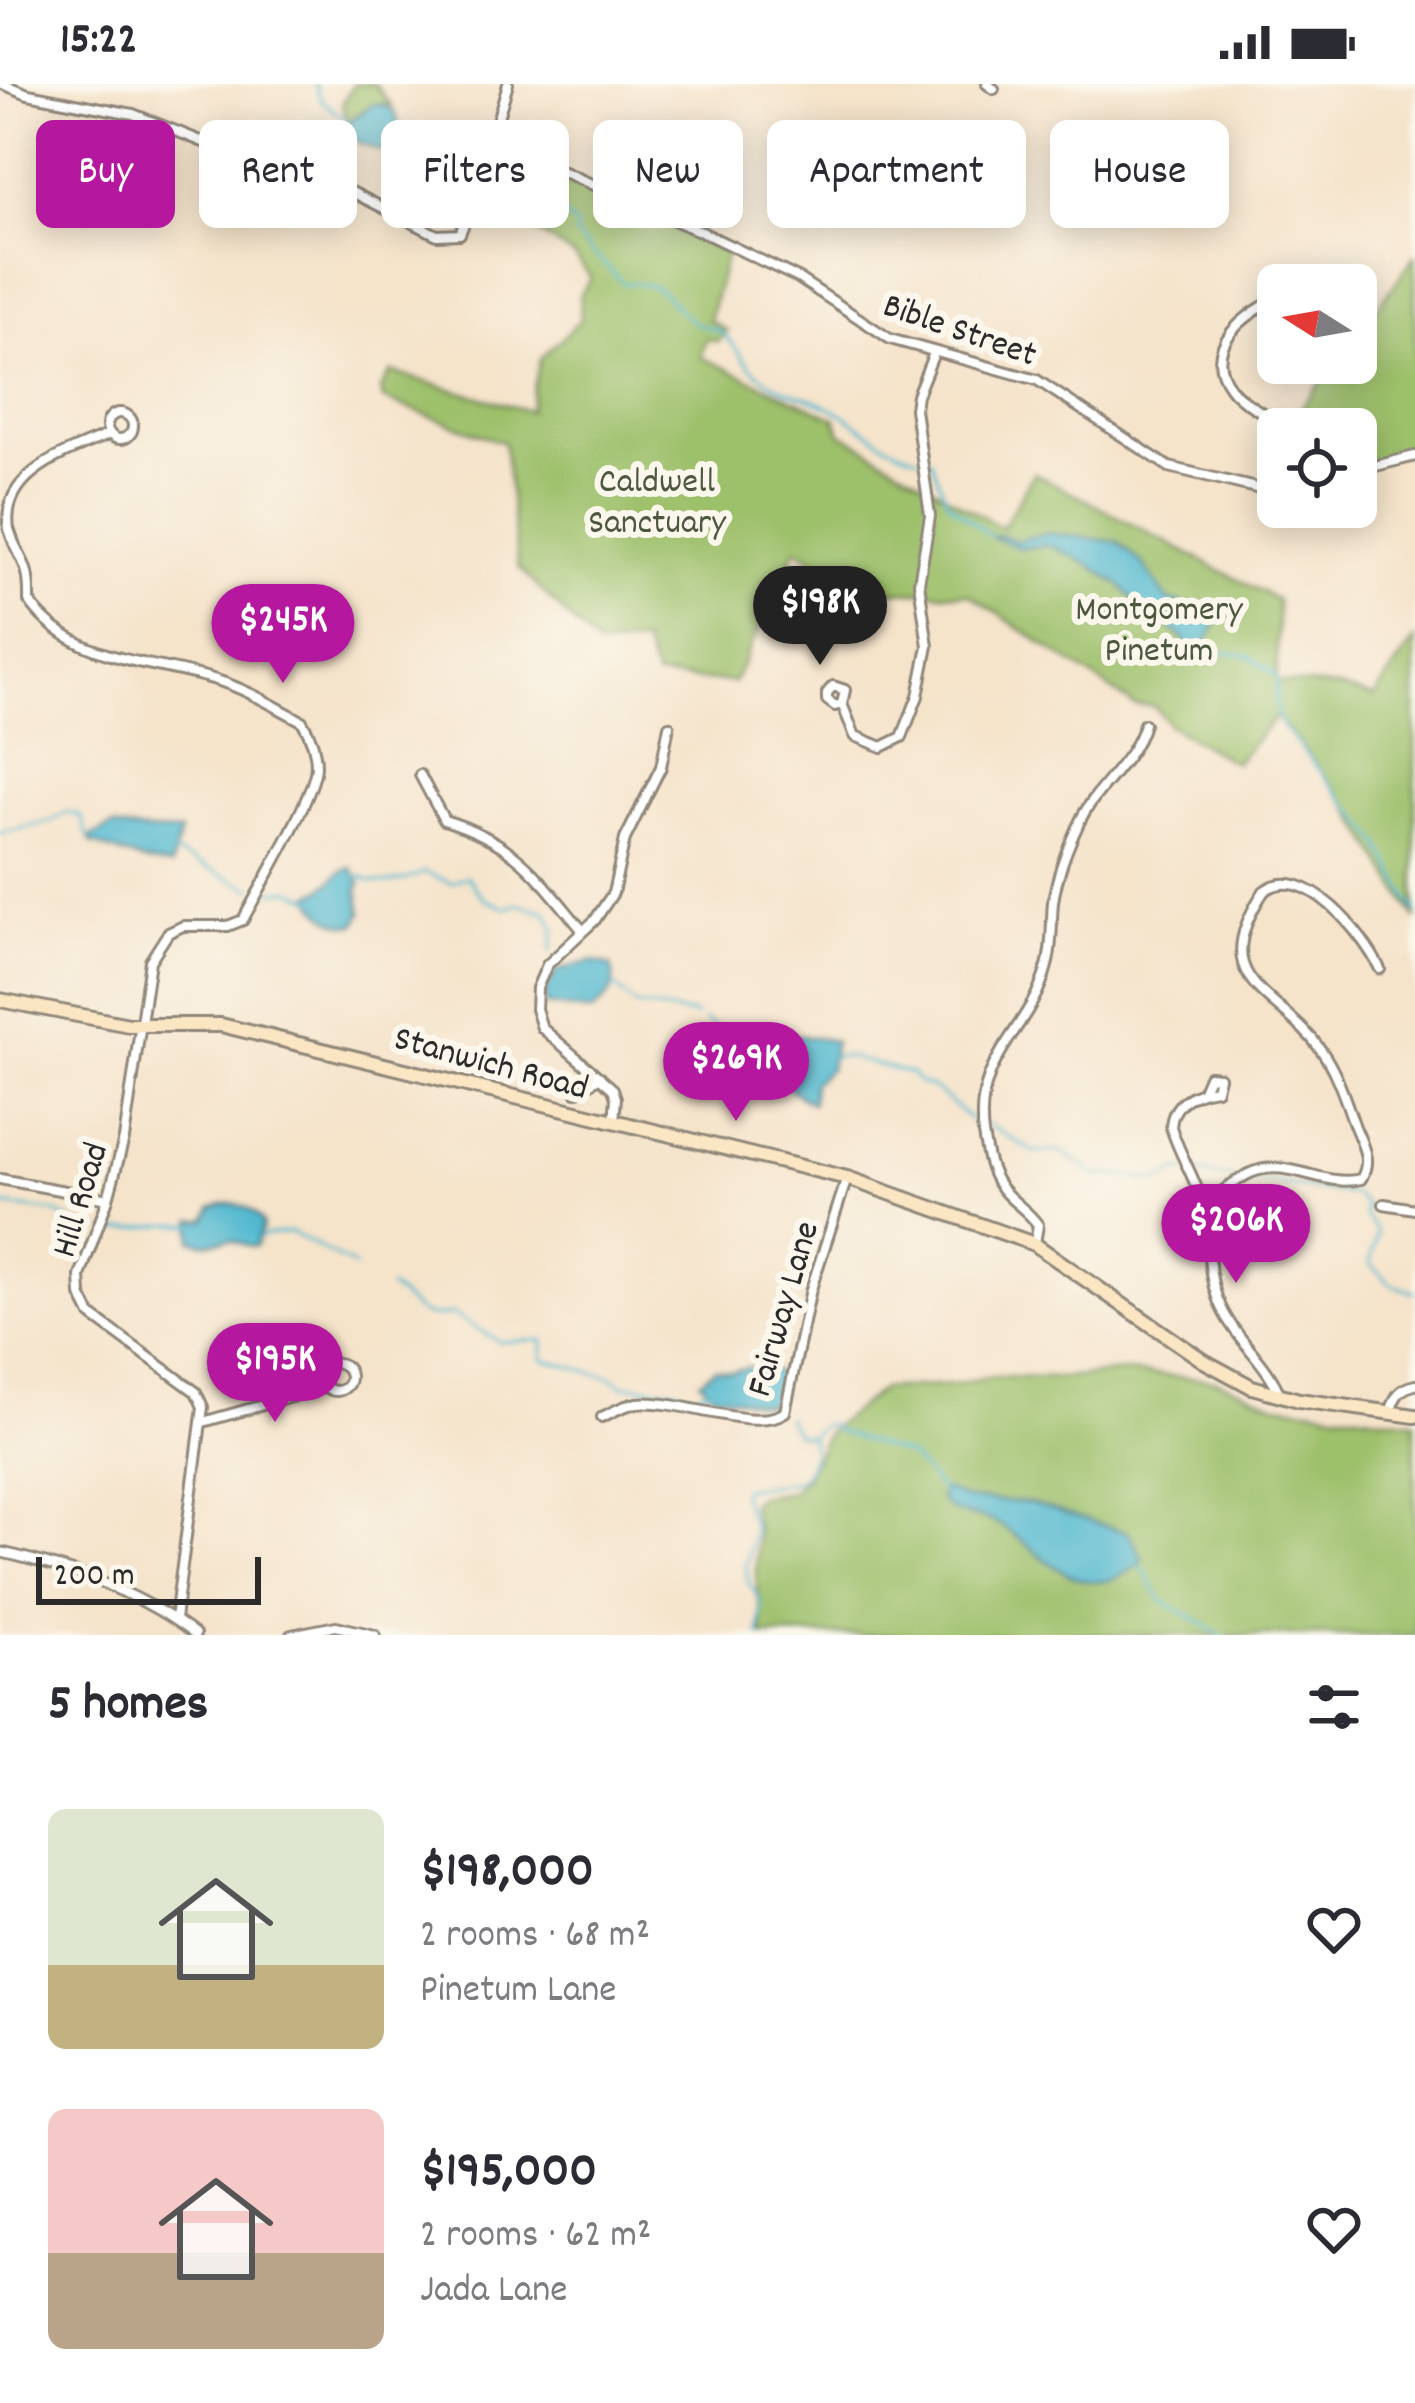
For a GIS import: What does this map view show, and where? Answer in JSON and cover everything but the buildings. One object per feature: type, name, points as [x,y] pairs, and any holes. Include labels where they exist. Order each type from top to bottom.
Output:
[{"type":"street","points":[[2,84],[28,94],[133,114],[246,159],[317,175],[381,206]]},
{"type":"street","points":[[497,120],[508,84]]},
{"type":"street","name":"Bible Street","points":[[569,174],[704,232],[812,286],[878,333],[1032,378],[1169,467],[1257,488]]},
{"type":"street","points":[[427,228],[446,237],[460,234],[462,228]]},
{"type":"street","points":[[1257,310],[1242,318],[1221,357],[1228,386],[1257,408]]},
{"type":"street","points":[[842,704],[855,736],[872,746],[892,744],[910,722],[928,646],[919,583],[930,516],[916,395],[934,352]]},
{"type":"street","name":"Hill Road","points":[[110,434],[42,464],[22,476],[14,489],[7,522],[30,569],[29,601],[62,633],[93,650],[213,679],[302,721],[316,764],[314,780],[242,920],[228,926],[183,926],[168,933],[150,961],[124,1139],[82,1268],[86,1307],[100,1324],[196,1392],[203,1422]]},
{"type":"street","points":[[1377,466],[1415,456]]},
{"type":"street","points":[[1034,1244],[1038,1225],[1002,1190],[993,1174],[981,1116],[984,1084],[1041,983],[1051,949],[1059,874],[1079,823],[1138,746],[1144,724]]},
{"type":"street","points":[[614,1122],[616,1098],[600,1077],[542,1028],[537,988],[547,964],[596,920],[613,892],[626,839],[661,767],[669,727]]},
{"type":"street","points":[[420,775],[444,820],[503,843],[583,931]]},
{"type":"street","points":[[1203,1206],[1255,1171],[1282,1169],[1347,1183],[1361,1179],[1367,1169],[1364,1150],[1321,1050],[1260,992],[1243,966],[1245,934],[1264,891],[1284,884],[1322,897],[1380,969]]},
{"type":"street","name":"Stanwich Road","points":[[0,1000],[129,1025],[221,1025],[265,1034],[847,1178],[1034,1244],[1245,1384],[1280,1396],[1415,1417]]},
{"type":"street","points":[[576,1092],[600,1077]]},
{"type":"street","points":[[1203,1090],[1178,1106],[1172,1115],[1173,1135],[1203,1206],[1216,1297],[1229,1324],[1273,1378],[1280,1396]]},
{"type":"street","name":"Fairway Lane","points":[[602,1417],[643,1402],[704,1408],[756,1421],[784,1412],[811,1289],[847,1178]]},
{"type":"street","points":[[0,1179],[108,1199]]},
{"type":"street","points":[[1384,1204],[1415,1209]]},
{"type":"street","points":[[1391,1410],[1395,1397],[1415,1385]]},
{"type":"street","points":[[175,1619],[189,1494],[203,1422],[326,1387]]},
{"type":"street","points":[[0,1552],[69,1570],[175,1619],[195,1635]]},
{"type":"street","points":[[291,1635],[336,1626],[375,1635]]},
{"type":"green space","points":[[353,84],[375,84],[391,105],[374,104],[347,120],[342,104]]},
{"type":"green space","name":"Caldwell Sanctuary","points":[[569,182],[593,193],[593,228],[674,228],[727,251],[709,320],[727,331],[719,341],[705,340],[701,357],[835,418],[841,433],[1002,528],[1034,473],[1277,600],[1277,682],[1340,688],[1374,697],[1415,639],[1415,917],[1344,799],[1276,717],[1235,763],[1169,725],[1154,706],[1134,705],[969,594],[865,590],[856,575],[796,549],[734,682],[656,677],[643,643],[598,647],[518,567],[504,443],[383,399],[381,389],[391,372],[529,411],[540,359],[581,319],[580,295],[591,278],[574,256],[531,228],[569,228]]},
{"type":"green space","points":[[1415,256],[1415,450],[1377,460],[1377,408],[1301,408],[1319,384],[1377,384],[1377,308]]},
{"type":"green space","points":[[1124,1372],[1216,1380],[1276,1404],[1415,1421],[1415,1635],[763,1635],[757,1530],[750,1503],[759,1496],[792,1491],[806,1476],[828,1431],[882,1389],[954,1385],[992,1377],[1064,1378]]},
{"type":"water","points":[[374,104],[393,110],[398,120],[381,120],[381,151],[358,143],[357,120],[352,120]]},
{"type":"water","points":[[1046,533],[1118,542],[1142,563],[1168,600],[1213,612],[1218,619],[1203,652],[1190,647],[1090,565],[1050,545],[1020,548],[989,536],[1016,541]]},
{"type":"water","points":[[112,826],[180,832],[171,866],[91,843],[91,837]]},
{"type":"water","points":[[351,867],[361,883],[362,913],[356,924],[349,925],[329,917],[310,895]]},
{"type":"water","points":[[592,961],[611,966],[614,980],[598,1007],[592,1012],[545,1005],[545,991],[556,971]]},
{"type":"water","points":[[755,1032],[834,1041],[830,1068],[813,1083],[812,1103],[786,1085],[751,1041]]},
{"type":"water","points":[[222,1204],[246,1208],[260,1219],[263,1225],[256,1246],[233,1240],[192,1240],[193,1220],[206,1220],[212,1208]]},
{"type":"water","points":[[762,1365],[781,1378],[780,1395],[767,1405],[712,1393],[700,1381],[715,1368],[730,1371]]},
{"type":"water","points":[[944,1489],[966,1499],[1031,1503],[1129,1533],[1143,1559],[1122,1575],[1087,1581],[1055,1566],[996,1523],[951,1510],[939,1497]]},
{"type":"waterway","points":[[315,84],[320,99],[346,120]]},
{"type":"waterway","points":[[569,220],[577,227],[576,236],[623,283],[663,292],[695,323],[723,334],[771,382],[826,405],[900,451],[931,459],[947,501],[992,537]]},
{"type":"waterway","points":[[1215,651],[1250,656],[1277,676],[1281,725],[1377,839],[1415,911]]},
{"type":"waterway","points":[[0,833],[51,822],[66,812],[81,816],[89,839]]},
{"type":"waterway","points":[[175,853],[253,889]]},
{"type":"waterway","points":[[355,878],[393,882],[424,872],[452,883],[467,876],[484,899],[507,908],[518,904],[546,912],[555,928],[551,951]]},
{"type":"waterway","points":[[263,892],[292,890],[313,899]]},
{"type":"waterway","points":[[614,986],[636,1006],[696,1015]]},
{"type":"waterway","points":[[704,1020],[743,1046],[754,1041]]},
{"type":"waterway","points":[[833,1057],[912,1074],[973,1121]]},
{"type":"waterway","points":[[988,1125],[1034,1152],[1062,1151],[1097,1177],[1108,1174],[1159,1181],[1179,1170],[1235,1178]]},
{"type":"waterway","points":[[1244,1180],[1354,1194],[1365,1205],[1364,1213],[1377,1232],[1370,1264],[1393,1285],[1415,1292]]},
{"type":"waterway","points":[[0,1205],[55,1212],[87,1231]]},
{"type":"waterway","points":[[106,1231],[193,1225]]},
{"type":"waterway","points":[[261,1236],[291,1232],[355,1267]]},
{"type":"waterway","points":[[389,1288],[423,1314],[452,1314],[500,1342],[543,1340],[543,1359],[613,1378],[622,1385],[692,1395],[711,1388]]},
{"type":"waterway","points":[[786,1417],[796,1434],[809,1436]]},
{"type":"waterway","points":[[810,1437],[829,1424],[911,1457],[942,1492]]},
{"type":"waterway","points":[[759,1635],[761,1602],[748,1581],[746,1565],[754,1530],[741,1495],[743,1488],[797,1481],[811,1462],[811,1439]]},
{"type":"waterway","points":[[1141,1565],[1160,1599],[1222,1635]]},
{"type":"park label","name":"Montgomery Pinetum","points":[[1159,626]]}]
